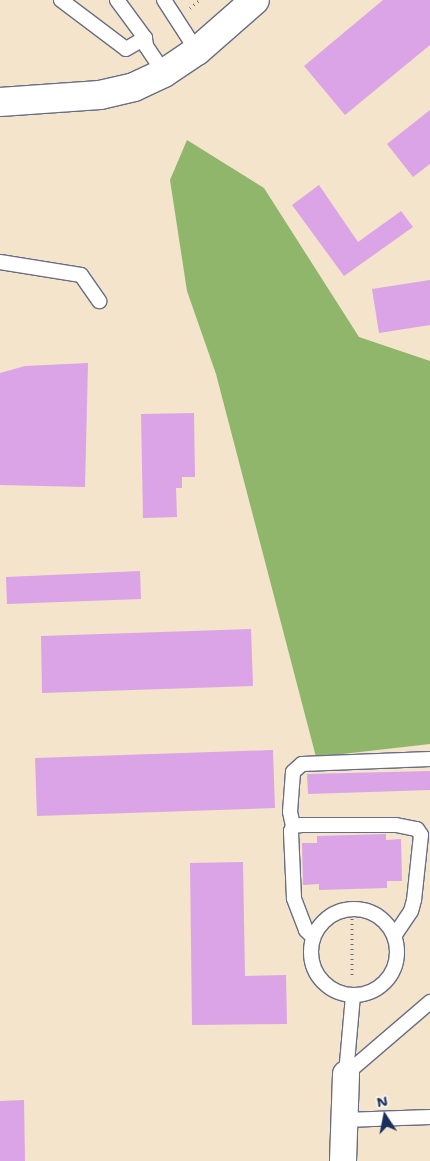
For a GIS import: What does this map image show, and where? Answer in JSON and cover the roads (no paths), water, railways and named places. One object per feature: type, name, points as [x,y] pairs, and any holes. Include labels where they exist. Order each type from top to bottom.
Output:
[{"type":"street","points":[[0,102],[100,96],[134,87],[164,73],[197,51],[255,0]]},
{"type":"street","points":[[343,1161],[346,1074]]},
{"type":"lane","points":[[61,0],[126,49],[145,38]]},
{"type":"lane","points":[[117,0],[145,38],[146,46],[164,73]]},
{"type":"lane","points":[[164,0],[197,51]]},
{"type":"lane","points":[[0,262],[80,275],[99,301]]},
{"type":"lane","points":[[313,937],[306,930],[294,898],[293,826],[290,812],[293,772],[302,764],[430,759]]},
{"type":"lane","points":[[293,826],[396,825],[417,829],[426,835],[411,911],[395,935]]},
{"type":"lane","points":[[352,908],[376,914],[395,935],[398,949],[390,977],[373,990],[353,995],[340,993],[319,978],[310,955],[313,937],[329,916],[352,908]]},
{"type":"lane","points":[[346,1074],[353,995]]},
{"type":"lane","points":[[346,1074],[430,1002]]},
{"type":"lane","points":[[344,1120],[430,1117]]}]
